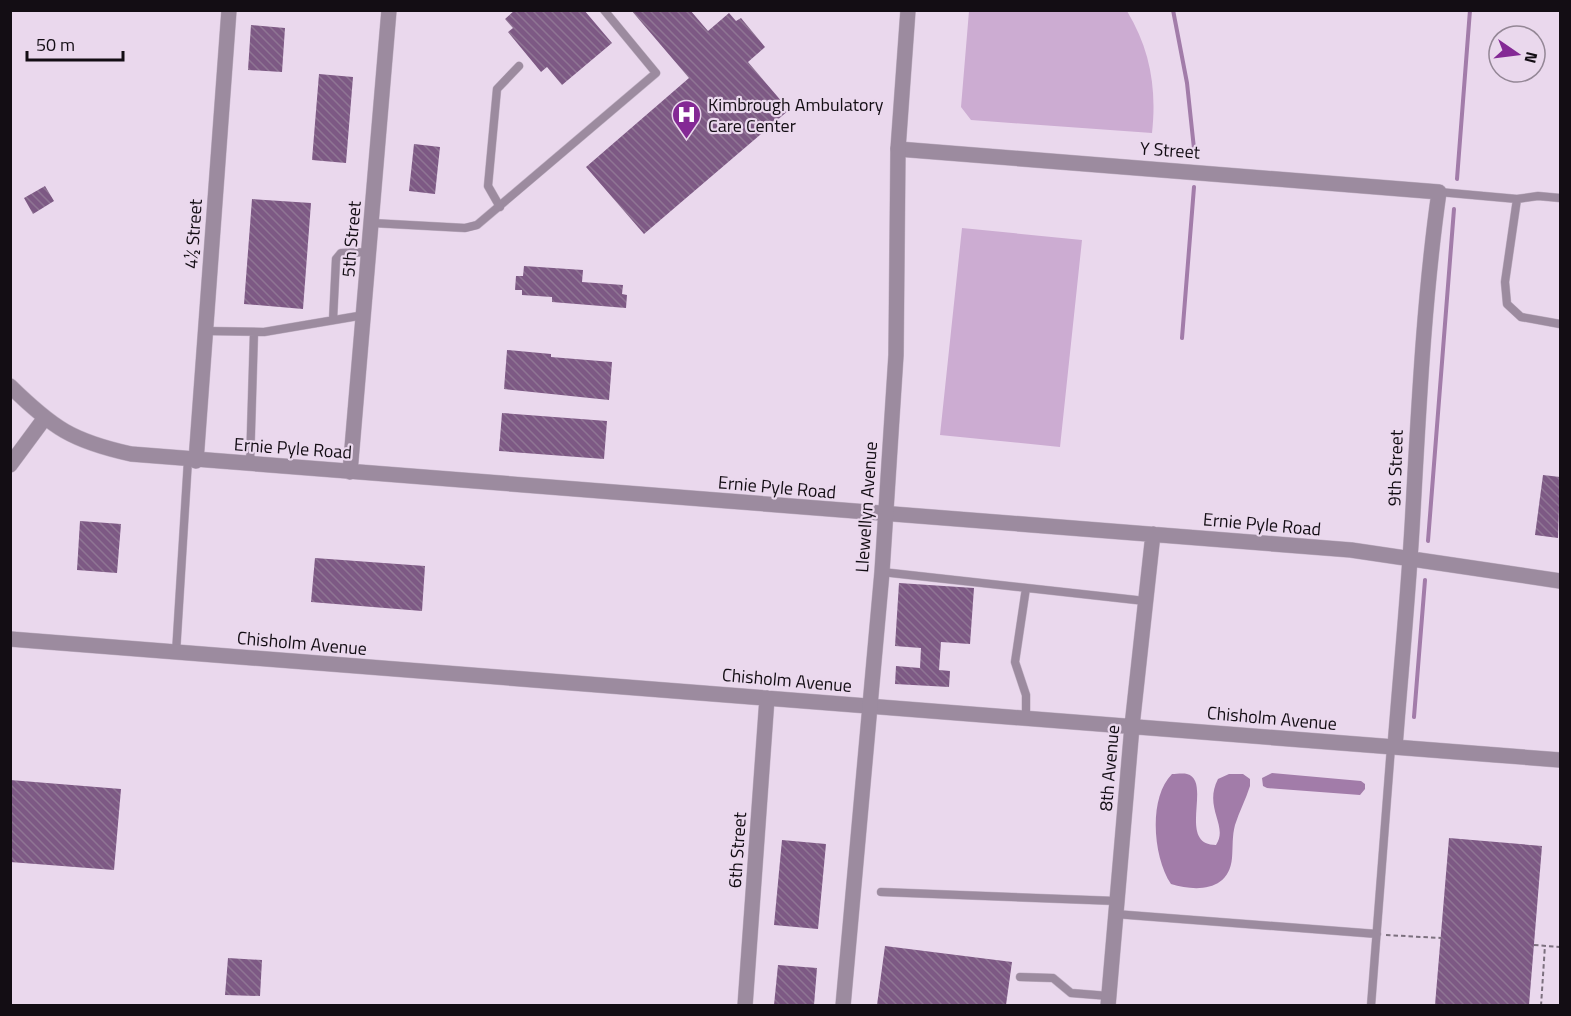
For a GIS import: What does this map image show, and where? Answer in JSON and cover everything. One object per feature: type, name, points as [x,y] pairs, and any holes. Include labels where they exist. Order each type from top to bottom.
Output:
[{"type":"street","name":"4½ Street","points":[[192,460],[205,331],[229,10]]},
{"type":"street","name":"5th Street","points":[[350,471],[389,10]]},
{"type":"street","name":"Llewellyn Avenue","points":[[843,1005],[882,572],[898,296],[898,149],[908,10]]},
{"type":"street","name":"Y Street","points":[[898,149],[1439,192]]},
{"type":"street","name":"9th Street","points":[[1393,747],[1409,558],[1418,391],[1431,246],[1439,192]]},
{"type":"street","name":"Ernie Pyle Road","points":[[10,386],[44,419],[71,436],[109,449],[192,460],[1351,550],[1560,581]]},
{"type":"street","points":[[10,465],[44,419]]},
{"type":"street","name":"8th Avenue","points":[[1108,1001],[1132,726],[1153,534]]},
{"type":"street","name":"Chisholm Avenue","points":[[10,639],[1560,760]]},
{"type":"street","name":"6th Street","points":[[745,1005],[767,698]]},
{"type":"lane","points":[[372,223],[465,228],[477,225],[656,73],[604,10]]},
{"type":"lane","points":[[500,207],[488,186],[497,89],[519,66]]},
{"type":"lane","points":[[1439,192],[1516,199],[1538,196],[1560,198]]},
{"type":"lane","points":[[1516,199],[1506,282],[1508,304],[1521,317],[1560,324]]},
{"type":"lane","points":[[333,320],[336,259],[341,253],[369,252]]},
{"type":"lane","points":[[205,331],[254,332],[364,315]]},
{"type":"lane","points":[[250,464],[254,332]]},
{"type":"lane","points":[[176,652],[192,460]]},
{"type":"lane","points":[[882,572],[1145,601]]},
{"type":"lane","points":[[1026,588],[1015,662],[1026,695],[1026,718]]},
{"type":"lane","points":[[1371,1005],[1393,747]]},
{"type":"lane","points":[[881,892],[1116,908],[1377,934]]},
{"type":"lane","points":[[1020,977],[1053,978],[1071,993],[1108,1001]]},
{"type":"path","points":[[1377,934],[1441,938]]},
{"type":"path","points":[[1534,945],[1560,947]]},
{"type":"path","points":[[1540,1005],[1545,945]]},
{"type":"shaded area","points":[[969,11],[1127,11],[1141,40],[1150,69],[1153,100],[1152,133],[971,120],[961,107]]},
{"type":"shaded area","points":[[962,228],[1082,240],[1060,447],[940,435]]},
{"type":"shaded area","points":[[1272,773],[1361,781],[1365,784],[1365,789],[1360,795],[1263,786],[1262,778]]},
{"type":"shaded area","points":[[1172,774],[1187,774],[1194,779],[1197,788],[1198,835],[1204,842],[1216,845],[1220,831],[1213,799],[1218,779],[1229,774],[1243,774],[1250,779],[1250,786],[1234,829],[1230,869],[1218,883],[1201,888],[1181,887],[1171,884],[1165,873],[1157,844],[1156,812],[1164,785]]},
{"type":"building","points":[[515,10],[584,10],[612,43],[562,85],[547,67],[541,72],[508,32],[513,28],[505,19]]},
{"type":"building","name":"Kimbrough Ambulatory Care Center","points":[[631,10],[690,10],[708,31],[729,13],[736,21],[741,18],[765,47],[748,62],[789,110],[644,234],[586,167],[689,78]]},
{"type":"building","points":[[251,25],[285,28],[282,72],[248,70]]},
{"type":"building","points":[[319,74],[353,77],[346,163],[312,160]]},
{"type":"building","points":[[414,144],[440,147],[435,194],[409,191]]},
{"type":"building","points":[[45,186],[54,201],[33,214],[24,198]]},
{"type":"building","points":[[252,199],[311,203],[303,309],[244,304]]},
{"type":"building","points":[[524,266],[583,270],[582,282],[623,285],[622,294],[627,295],[626,308],[552,302],[552,297],[522,295],[522,290],[515,290],[516,276],[523,276]]},
{"type":"building","points":[[507,350],[551,354],[551,357],[612,362],[609,400],[504,389]]},
{"type":"building","points":[[502,413],[607,421],[604,459],[499,451]]},
{"type":"building","points":[[1543,475],[1560,477],[1558,538],[1535,535]]},
{"type":"building","points":[[80,521],[121,524],[117,573],[77,570]]},
{"type":"building","points":[[315,558],[425,566],[422,611],[311,602]]},
{"type":"building","points":[[899,583],[974,588],[970,644],[941,642],[939,670],[950,671],[949,687],[895,684],[896,666],[920,668],[921,648],[895,646]]},
{"type":"building","points":[[10,780],[121,789],[114,870],[10,862]]},
{"type":"building","points":[[1449,838],[1542,846],[1529,1005],[1435,1005]]},
{"type":"building","points":[[782,840],[826,844],[818,929],[774,925]]},
{"type":"building","points":[[885,946],[1012,962],[1006,1005],[877,1005]]},
{"type":"building","points":[[228,958],[262,960],[260,996],[225,995]]},
{"type":"building","points":[[778,965],[817,968],[814,1005],[774,1005]]},
{"type":"waterway","points":[[1173,10],[1187,83],[1195,158]]},
{"type":"waterway","points":[[1457,179],[1470,10]]},
{"type":"waterway","points":[[1182,338],[1194,187]]},
{"type":"waterway","points":[[1428,541],[1454,209]]},
{"type":"waterway","points":[[1414,717],[1425,580]]},
{"type":"place","name":"Kimbrough Ambulatory Care Center","points":[[687,140]]}]
